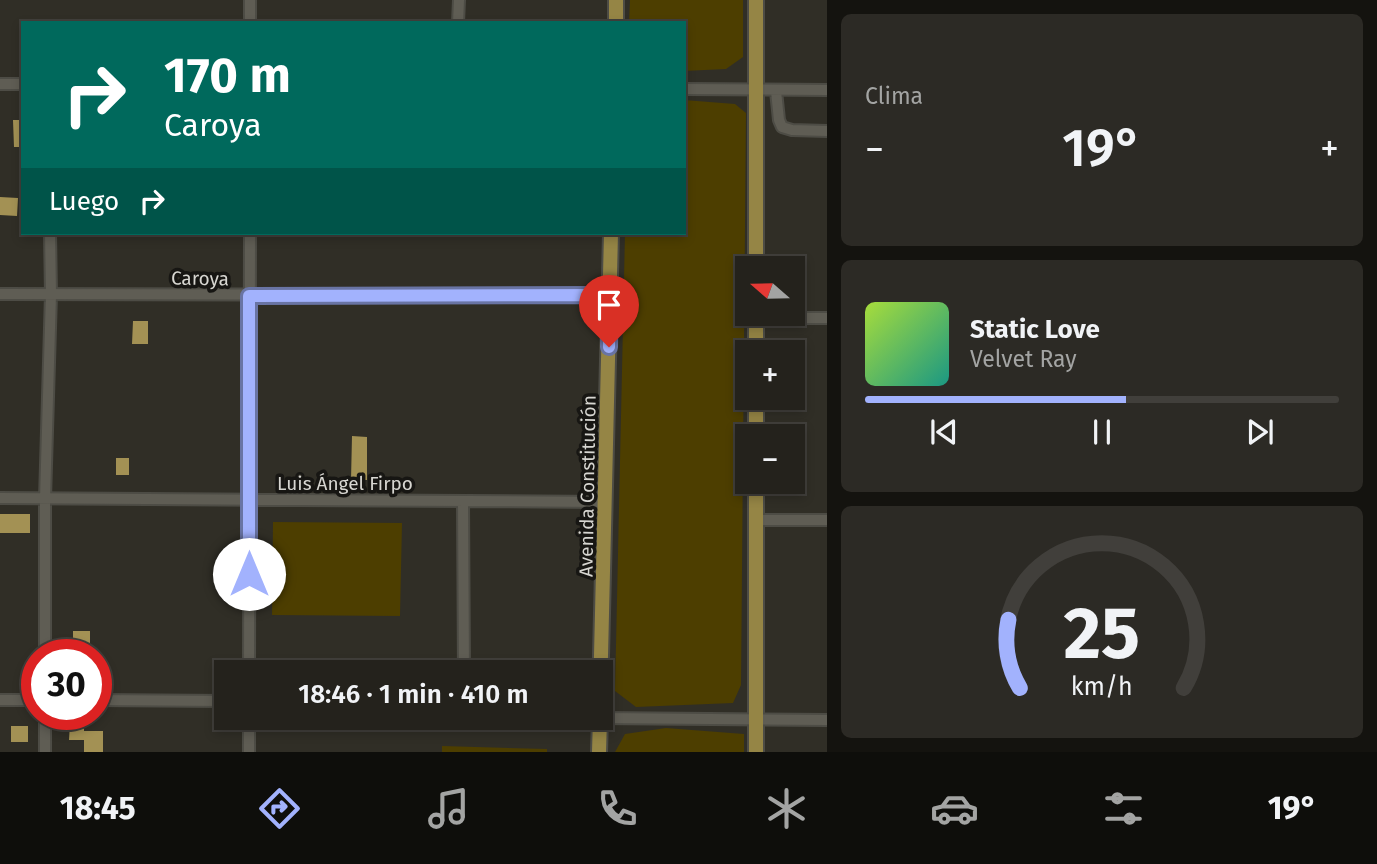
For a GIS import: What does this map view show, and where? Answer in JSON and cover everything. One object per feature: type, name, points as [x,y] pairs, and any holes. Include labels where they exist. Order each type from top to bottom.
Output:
[{"type":"main road","points":[[615,21],[616,0]]},
{"type":"main road","points":[[756,0],[756,256]]},
{"type":"main road","name":"Avenida Constitución","points":[[601,660],[611,235]]},
{"type":"main road","points":[[756,494],[756,752]]},
{"type":"main road","points":[[599,752],[600,730]]},
{"type":"street","points":[[250,0],[250,21]]},
{"type":"street","points":[[458,0],[458,21]]},
{"type":"street","points":[[0,84],[21,84]]},
{"type":"street","points":[[686,89],[827,90]]},
{"type":"street","points":[[776,91],[782,127],[792,130],[827,131]]},
{"type":"street","points":[[45,639],[50,235]]},
{"type":"street","points":[[249,660],[250,235]]},
{"type":"street","name":"Caroya","points":[[0,294],[610,295]]},
{"type":"street","points":[[805,317],[827,318]]},
{"type":"street","name":"Luis Ángel Firpo","points":[[0,498],[606,502]]},
{"type":"street","points":[[463,502],[464,660]]},
{"type":"street","points":[[755,520],[827,520]]},
{"type":"street","points":[[0,700],[21,700]]},
{"type":"street","points":[[112,700],[214,701]]},
{"type":"street","points":[[613,718],[827,720]]},
{"type":"street","points":[[45,730],[45,752]]},
{"type":"street","points":[[249,730],[249,752]]},
{"type":"shaded area","points":[[630,0],[743,0],[743,57],[726,69],[686,71],[686,21],[629,21]]},
{"type":"shaded area","points":[[686,100],[735,104],[746,113],[745,256],[735,256],[735,326],[744,326],[744,340],[735,340],[735,410],[743,410],[743,424],[735,424],[735,494],[743,494],[741,685],[733,703],[636,707],[615,691],[625,235],[686,235]]},
{"type":"shaded area","points":[[273,522],[402,523],[400,616],[272,615]]},
{"type":"shaded area","points":[[666,728],[744,734],[744,752],[615,752],[625,734]]},
{"type":"shaded area","points":[[442,746],[547,749],[547,752],[442,752]]},
{"type":"building","points":[[13,120],[21,120],[21,147],[14,147]]},
{"type":"building","points":[[0,197],[18,198],[17,216],[0,215]]},
{"type":"building","points":[[133,321],[148,321],[148,344],[132,344]]},
{"type":"building","points":[[352,436],[367,437],[367,480],[351,480]]},
{"type":"building","points":[[116,458],[129,458],[129,475],[116,475]]},
{"type":"building","points":[[0,514],[30,514],[30,533],[0,533]]},
{"type":"building","points":[[73,631],[90,631],[90,639],[73,639]]},
{"type":"building","points":[[11,726],[21,726],[21,730],[28,730],[28,742],[11,742]]},
{"type":"building","points":[[70,730],[103,731],[103,752],[84,752],[84,740],[69,740]]},
{"type":"route","points":[[249,574],[249,296],[610,295],[609,347]]}]
